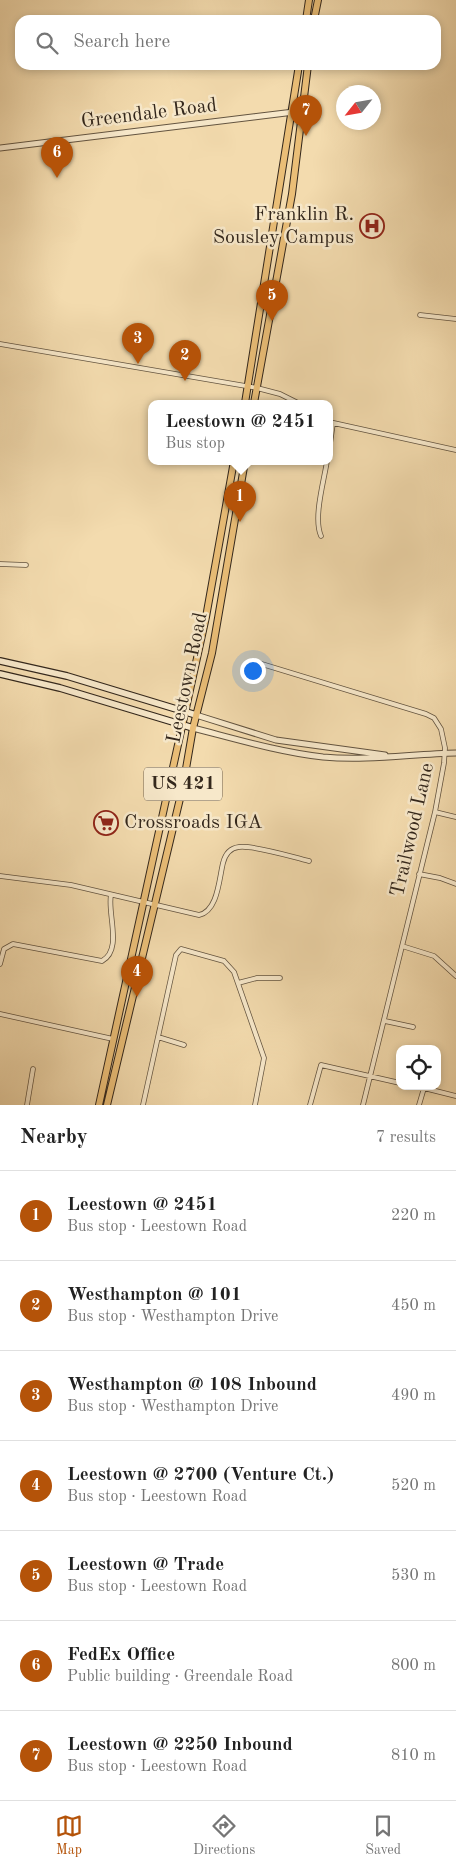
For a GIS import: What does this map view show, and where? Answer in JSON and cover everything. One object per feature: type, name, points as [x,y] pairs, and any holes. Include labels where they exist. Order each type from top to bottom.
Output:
[{"type":"main road","points":[[307,15],[309,0]]},
{"type":"main road","points":[[315,15],[318,0]]},
{"type":"main road","points":[[245,400],[298,70]]},
{"type":"main road","points":[[255,400],[292,194],[307,70]]},
{"type":"main road","name":"Leestown Road","points":[[99,1105],[206,618],[233,465]]},
{"type":"main road","name":"Leestown Road","points":[[107,1105],[183,786],[193,728],[212,653],[244,465]]},
{"type":"main road","points":[[0,661],[67,676],[185,710],[196,715]]},
{"type":"main road","points":[[0,674],[60,688],[181,726],[193,728]]},
{"type":"main road","points":[[111,1089],[109,1085],[116,1046],[113,1039]]},
{"type":"street","name":"Greendale Road","points":[[0,148],[302,111]]},
{"type":"street","points":[[420,315],[456,319]]},
{"type":"street","points":[[0,344],[257,388],[280,394],[292,400]]},
{"type":"street","points":[[333,423],[456,450]]},
{"type":"street","points":[[321,536],[318,529],[318,518],[326,465]]},
{"type":"street","points":[[0,564],[26,565]]},
{"type":"street","name":"Trailwood Lane","points":[[252,661],[426,714],[434,718],[441,729],[445,753],[435,812],[364,1105]]},
{"type":"street","points":[[196,715],[276,740],[388,755],[456,753]]},
{"type":"street","points":[[193,728],[290,752],[352,758],[375,758],[388,755]]},
{"type":"street","points":[[435,812],[456,817]]},
{"type":"street","points":[[0,876],[71,885],[194,915],[207,912],[213,904],[225,856],[239,847],[309,861]]},
{"type":"street","points":[[419,874],[440,878],[456,884]]},
{"type":"street","points":[[0,964],[4,949],[13,944],[102,961],[106,959],[112,949],[114,936],[109,906],[111,894]]},
{"type":"street","points":[[402,946],[434,956],[456,976]]},
{"type":"street","points":[[143,1105],[178,950],[187,950],[224,961],[230,966],[238,983],[264,1058],[255,1105]]},
{"type":"street","points":[[238,983],[257,978],[280,978]]},
{"type":"street","points":[[0,1014],[113,1039]]},
{"type":"street","points":[[385,1021],[413,1027]]},
{"type":"street","points":[[158,1037],[184,1045]]},
{"type":"street","points":[[310,1105],[321,1064],[396,1081]]},
{"type":"street","points":[[27,1105],[33,1069]]},
{"type":"street","points":[[419,1105],[423,1090]]},
{"type":"street","points":[[432,1090],[456,1096]]},
{"type":"place","name":"Leestown @ 2250 Inbound","points":[[306,136]]},
{"type":"place","name":"FedEx Office","points":[[57,178]]},
{"type":"place","name":"Franklin R. Sousley Campus","points":[[372,226]]},
{"type":"place","name":"Leestown @ Trade","points":[[272,321]]},
{"type":"place","name":"Westhampton @ 108 Inbound","points":[[138,364]]},
{"type":"place","name":"Westhampton @ 101","points":[[185,381]]},
{"type":"place","name":"Leestown @ 2451","points":[[240,522]]},
{"type":"place","name":"Crossroads IGA","points":[[106,823]]},
{"type":"place","name":"Leestown @ 2700 (Venture Ct.)","points":[[137,997]]}]
